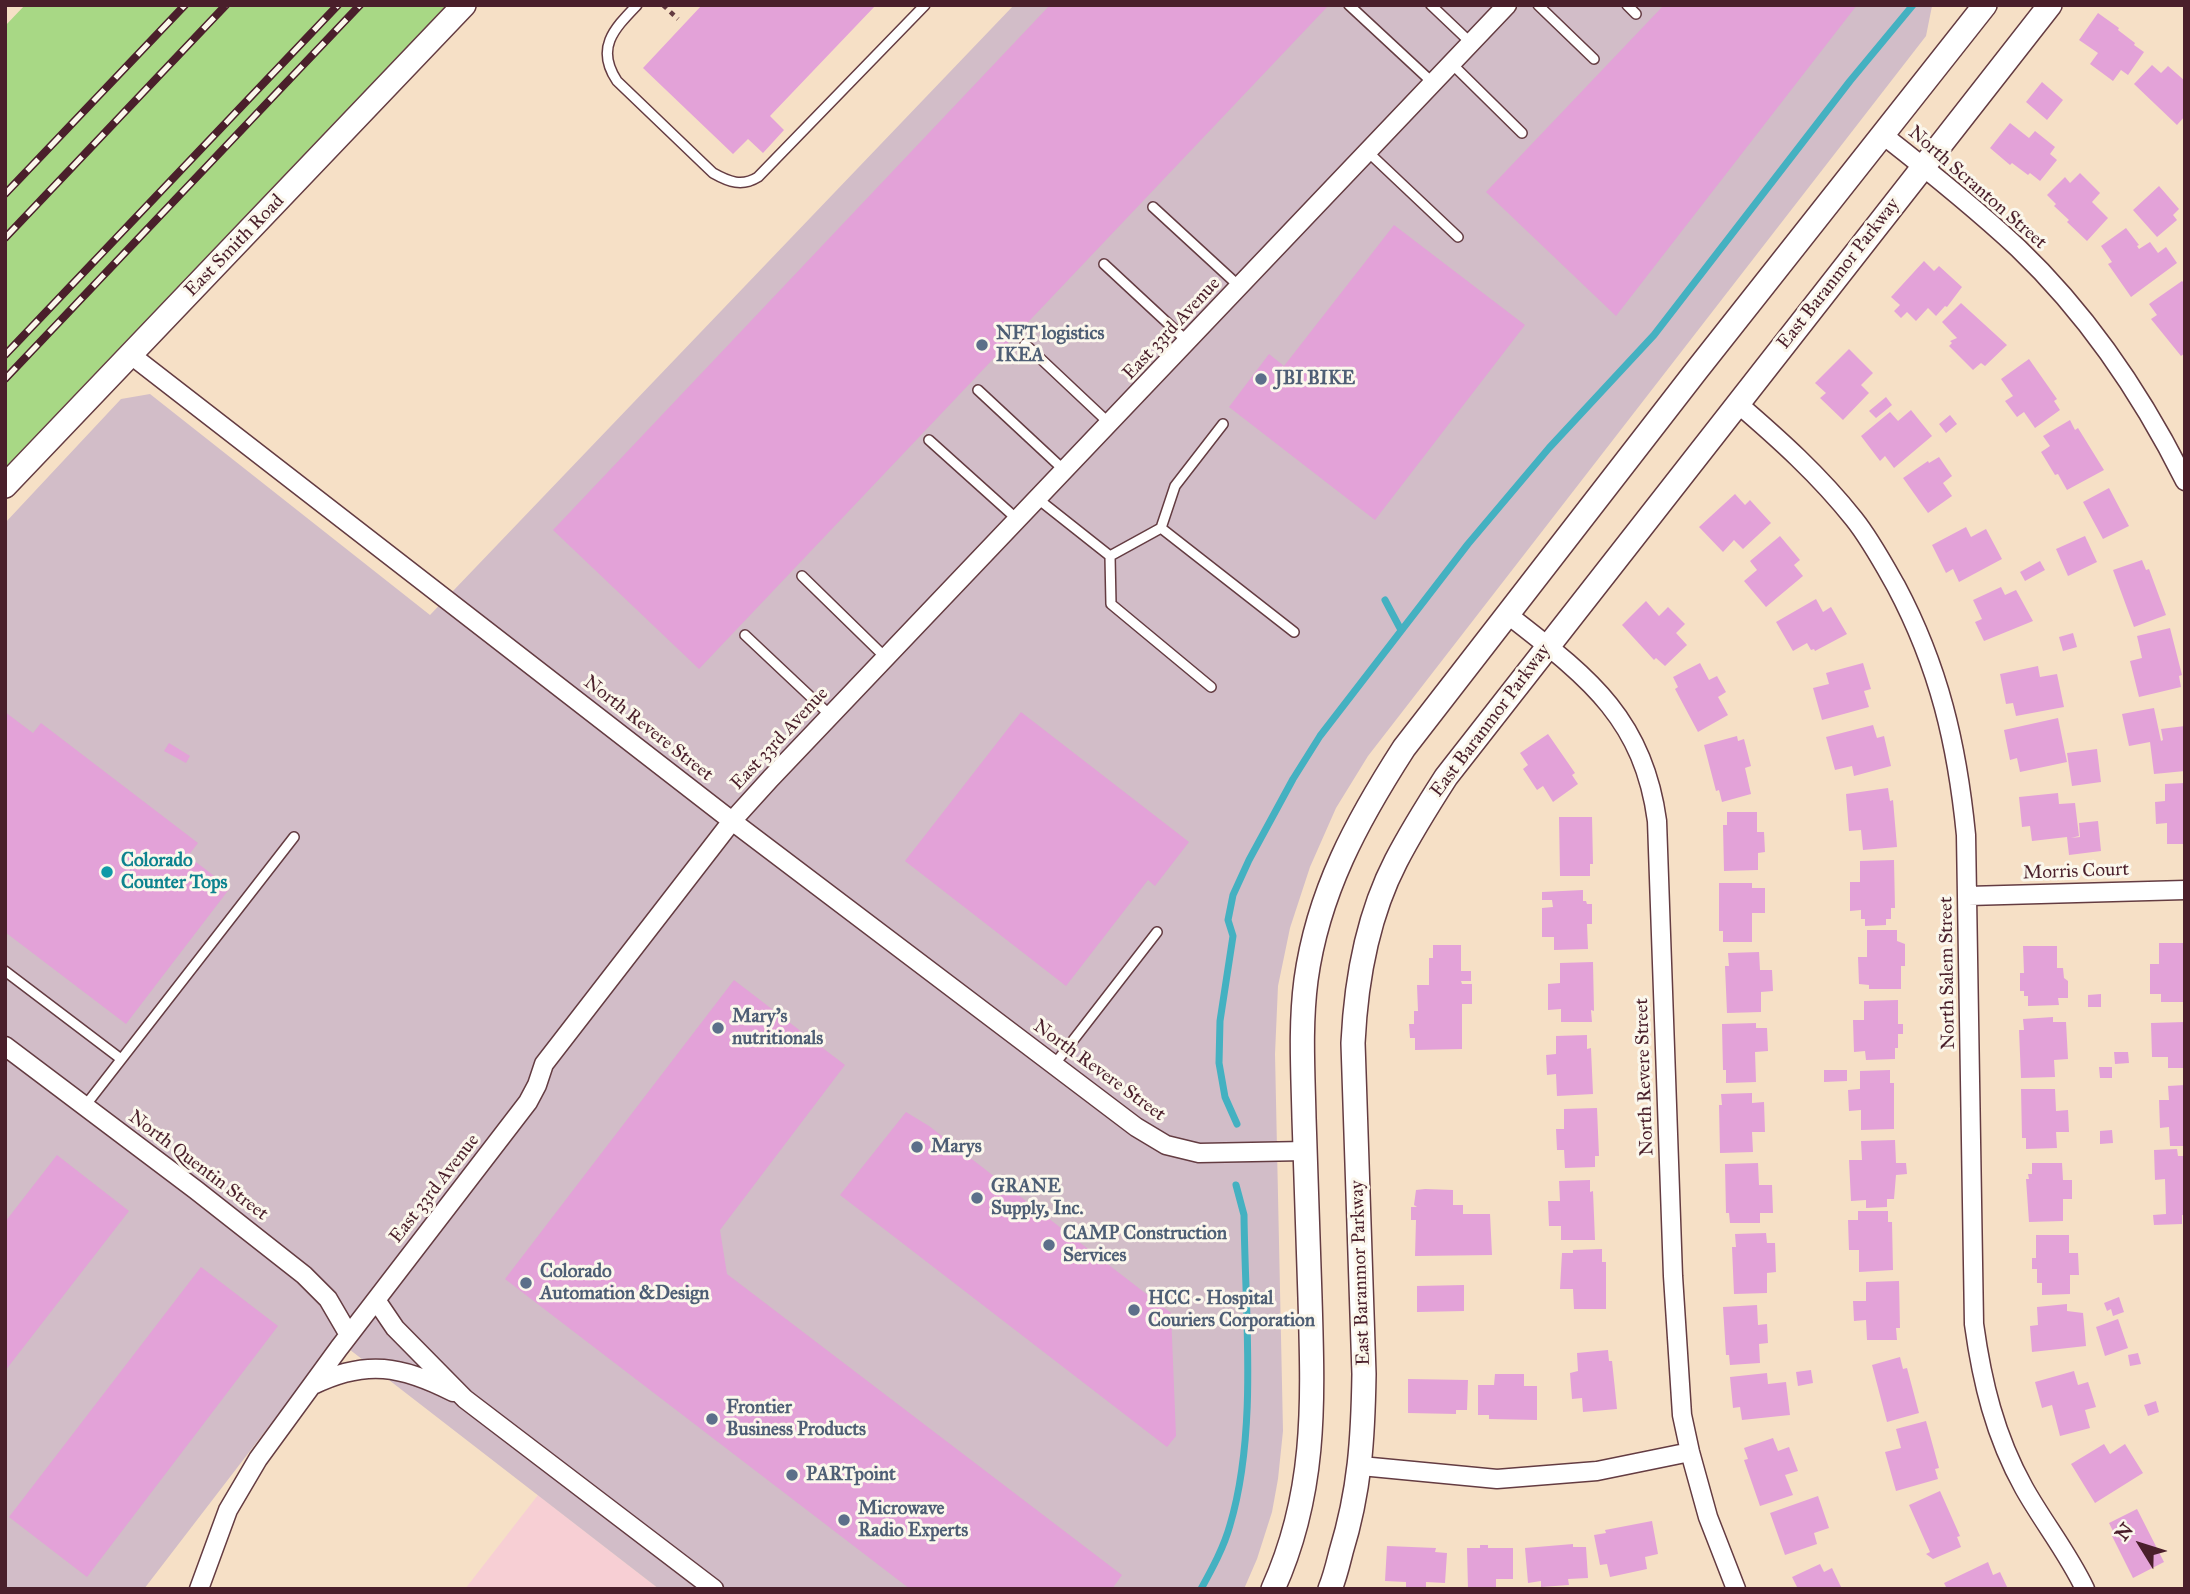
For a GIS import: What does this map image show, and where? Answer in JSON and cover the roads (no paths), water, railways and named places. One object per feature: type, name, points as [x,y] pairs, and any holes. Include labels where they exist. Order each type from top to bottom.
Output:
[{"type":"street","name":"East Smith Road","points":[[5,486],[464,5]]},
{"type":"street","name":"East 33rd Avenue","points":[[199,1589],[217,1535],[239,1490],[265,1449],[528,1102],[544,1064],[732,821],[1507,5]]},
{"type":"street","name":"East Baranmor Parkway","points":[[1329,1589],[1355,1501],[1361,1466],[1364,1374],[1353,1043],[1357,986],[1365,945],[1395,862],[1446,777],[2050,5]]},
{"type":"street","points":[[1273,1589],[1296,1525],[1310,1460],[1312,1374],[1302,1047],[1306,979],[1315,932],[1331,882],[1349,840],[1404,748],[1980,7]]},
{"type":"street","name":"North Scranton Street","points":[[1883,135],[1924,166],[2020,250],[2075,310],[2136,392],[2185,481]]},
{"type":"street","name":"North Revere Street","points":[[131,355],[732,821],[1136,1127],[1166,1145],[1209,1154],[1305,1151]]},
{"type":"street","name":"North Salem Street","points":[[1737,403],[1776,436],[1827,487],[1855,520],[1877,553],[1908,610],[1936,675],[1948,716],[1962,801],[1968,896],[1974,1324],[1980,1368],[1990,1409],[2005,1451],[2085,1589]]},
{"type":"street","name":"North Revere Street","points":[[1507,614],[1585,676],[1619,716],[1646,767],[1654,799],[1657,821],[1673,1276],[1682,1415],[1708,1517],[1736,1589]]},
{"type":"street","name":"Morris Court","points":[[1968,896],[2185,890]]},
{"type":"street","name":"North Quentin Street","points":[[5,1046],[196,1190],[303,1275],[328,1299],[349,1335]]},
{"type":"street","points":[[376,1300],[396,1328],[466,1399],[714,1589]]},
{"type":"street","points":[[313,1385],[348,1370],[382,1368],[418,1377],[466,1399]]},
{"type":"street","points":[[1361,1466],[1497,1479],[1597,1471],[1690,1452]]},
{"type":"lane","points":[[637,5],[617,26],[610,40],[607,63],[612,73],[617,81],[713,173],[738,184],[749,183],[758,177],[925,5]]},
{"type":"lane","points":[[1349,5],[1433,83]]},
{"type":"lane","points":[[1430,5],[1471,43]]},
{"type":"lane","points":[[1538,5],[1594,59]]},
{"type":"lane","points":[[1627,5],[1636,14]]},
{"type":"lane","points":[[1452,64],[1522,133]]},
{"type":"lane","points":[[1368,152],[1458,237]]},
{"type":"lane","points":[[1153,207],[1240,287]]},
{"type":"lane","points":[[1104,264],[1188,342]]},
{"type":"lane","points":[[1025,344],[1110,424]]},
{"type":"lane","points":[[978,390],[1065,471]]},
{"type":"lane","points":[[1110,556],[1161,528],[1175,486],[1223,424]]},
{"type":"lane","points":[[929,440],[1018,520]]},
{"type":"lane","points":[[1038,499],[1110,556]]},
{"type":"lane","points":[[1161,528],[1294,632]]},
{"type":"lane","points":[[1110,556],[1111,604],[1211,687]]},
{"type":"lane","points":[[802,576],[886,658]]},
{"type":"lane","points":[[745,635],[831,716]]},
{"type":"lane","points":[[85,1106],[293,837]]},
{"type":"lane","points":[[1054,1065],[1157,932]]},
{"type":"lane","points":[[5,971],[121,1059]]},
{"type":"waterway","points":[[1237,1124],[1225,1097],[1219,1063],[1220,1021],[1233,936],[1228,920],[1233,895],[1249,860],[1293,779],[1320,736],[1468,544],[1549,448],[1654,335],[1850,81],[1913,5]]},
{"type":"waterway","points":[[1385,600],[1401,630]]},
{"type":"waterway","points":[[1201,1589],[1227,1533],[1239,1489],[1244,1451],[1248,1372],[1244,1215],[1236,1185]]},
{"type":"railway","points":[[5,194],[185,5]]},
{"type":"railway","points":[[5,238],[226,5]]},
{"type":"railway","points":[[5,355],[338,5]]},
{"type":"railway","points":[[5,379],[360,5]]},
{"type":"place","name":"NFT logistics IKEA","points":[[982,345]]},
{"type":"place","name":"JBI BIKE","points":[[1261,379]]},
{"type":"place","name":"Colorado Counter Tops","points":[[107,872]]},
{"type":"place","name":"Mary's nutritionals","points":[[718,1028]]},
{"type":"place","name":"Marys","points":[[917,1147]]},
{"type":"place","name":"GRANE Supply, Inc.","points":[[977,1198]]},
{"type":"place","name":"CAMP Construction Services","points":[[1049,1245]]},
{"type":"place","name":"Colorado Automation &Design","points":[[526,1283]]},
{"type":"place","name":"HCC - Hospital Couriers Corporation","points":[[1134,1310]]},
{"type":"place","name":"Frontier Business Products","points":[[712,1419]]},
{"type":"place","name":"PARTpoint","points":[[792,1475]]},
{"type":"place","name":"Microwave Radio Experts","points":[[844,1520]]}]
